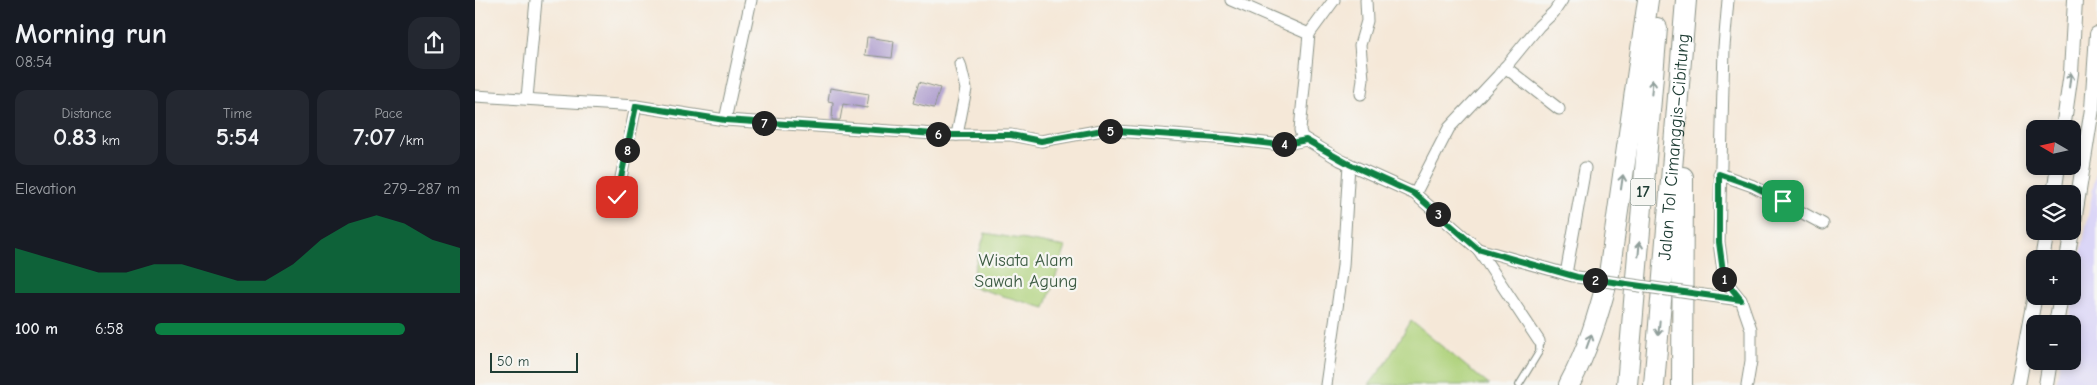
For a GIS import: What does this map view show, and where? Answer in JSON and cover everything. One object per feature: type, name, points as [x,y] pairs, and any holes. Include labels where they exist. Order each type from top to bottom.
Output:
[{"type":"highway","points":[[1569,385],[1585,351],[1598,316],[1609,274],[1648,0]]},
{"type":"highway","name":"Jalan Tol Cimanggis–Cibitung","points":[[1627,385],[1659,0]]},
{"type":"highway","name":"Jalan Tol Cimanggis–Cibitung","points":[[1654,385],[1686,0]]},
{"type":"highway","points":[[1682,385],[1683,38]]},
{"type":"street","points":[[527,98],[536,0]]},
{"type":"street","points":[[725,120],[751,0]]},
{"type":"street","points":[[1231,0],[1309,34]]},
{"type":"street","points":[[1334,0],[1309,34],[1300,130],[1306,140],[1349,164],[1415,194],[1478,249],[1539,341]]},
{"type":"street","points":[[1361,94],[1363,79],[1360,45],[1367,21],[1367,0]]},
{"type":"street","points":[[1415,194],[1449,128],[1505,67],[1539,26],[1555,12],[1562,0]]},
{"type":"street","points":[[1729,0],[1724,47],[1719,174],[1719,242],[1724,279],[1741,300],[1751,329],[1751,361],[1747,385]]},
{"type":"street","points":[[2064,120],[2071,73],[2075,0]]},
{"type":"street","points":[[2081,188],[2093,131],[2097,34]]},
{"type":"street","points":[[957,135],[965,89],[965,79],[960,64]]},
{"type":"street","points":[[1505,67],[1559,109]]},
{"type":"street","points":[[475,96],[636,106],[725,120],[957,135],[1011,135],[1041,141],[1103,130],[1229,139],[1281,145],[1306,140]]},
{"type":"street","points":[[617,197],[636,106]]},
{"type":"street","points":[[1326,385],[1343,266],[1349,164]]},
{"type":"street","points":[[1572,276],[1585,168]]},
{"type":"street","points":[[1719,174],[1753,186],[1823,224]]},
{"type":"street","points":[[1478,249],[1572,276],[1741,300]]},
{"type":"street","points":[[2018,385],[2033,305]]},
{"type":"street","points":[[2045,385],[2048,370]]},
{"type":"lane","points":[[1519,385],[1539,352],[1539,341]]},
{"type":"shaded area","points":[[2097,167],[2097,385],[2056,385],[2058,370],[2081,370],[2081,315],[2070,315],[2072,305],[2081,305],[2081,254]]},
{"type":"green space","name":"Wisata Alam Sawah Agung","points":[[985,233],[1066,247],[1045,308],[969,286]]},
{"type":"green space","points":[[1411,321],[1489,385],[1369,385],[1386,363]]},
{"type":"building","points":[[867,37],[894,41],[892,58],[865,55]]},
{"type":"building","points":[[919,82],[940,88],[934,108],[913,103]]},
{"type":"building","points":[[830,88],[869,94],[867,108],[843,104],[840,120],[832,120],[833,102],[828,101]]},
{"type":"route","points":[[617,197],[636,106],[725,120],[950,135],[1011,135],[1041,141],[1103,130],[1229,139],[1281,145],[1306,140],[1340,160],[1415,194],[1478,249],[1577,277],[1741,300],[1724,279],[1719,242],[1719,174],[1753,186],[1783,201]]}]
